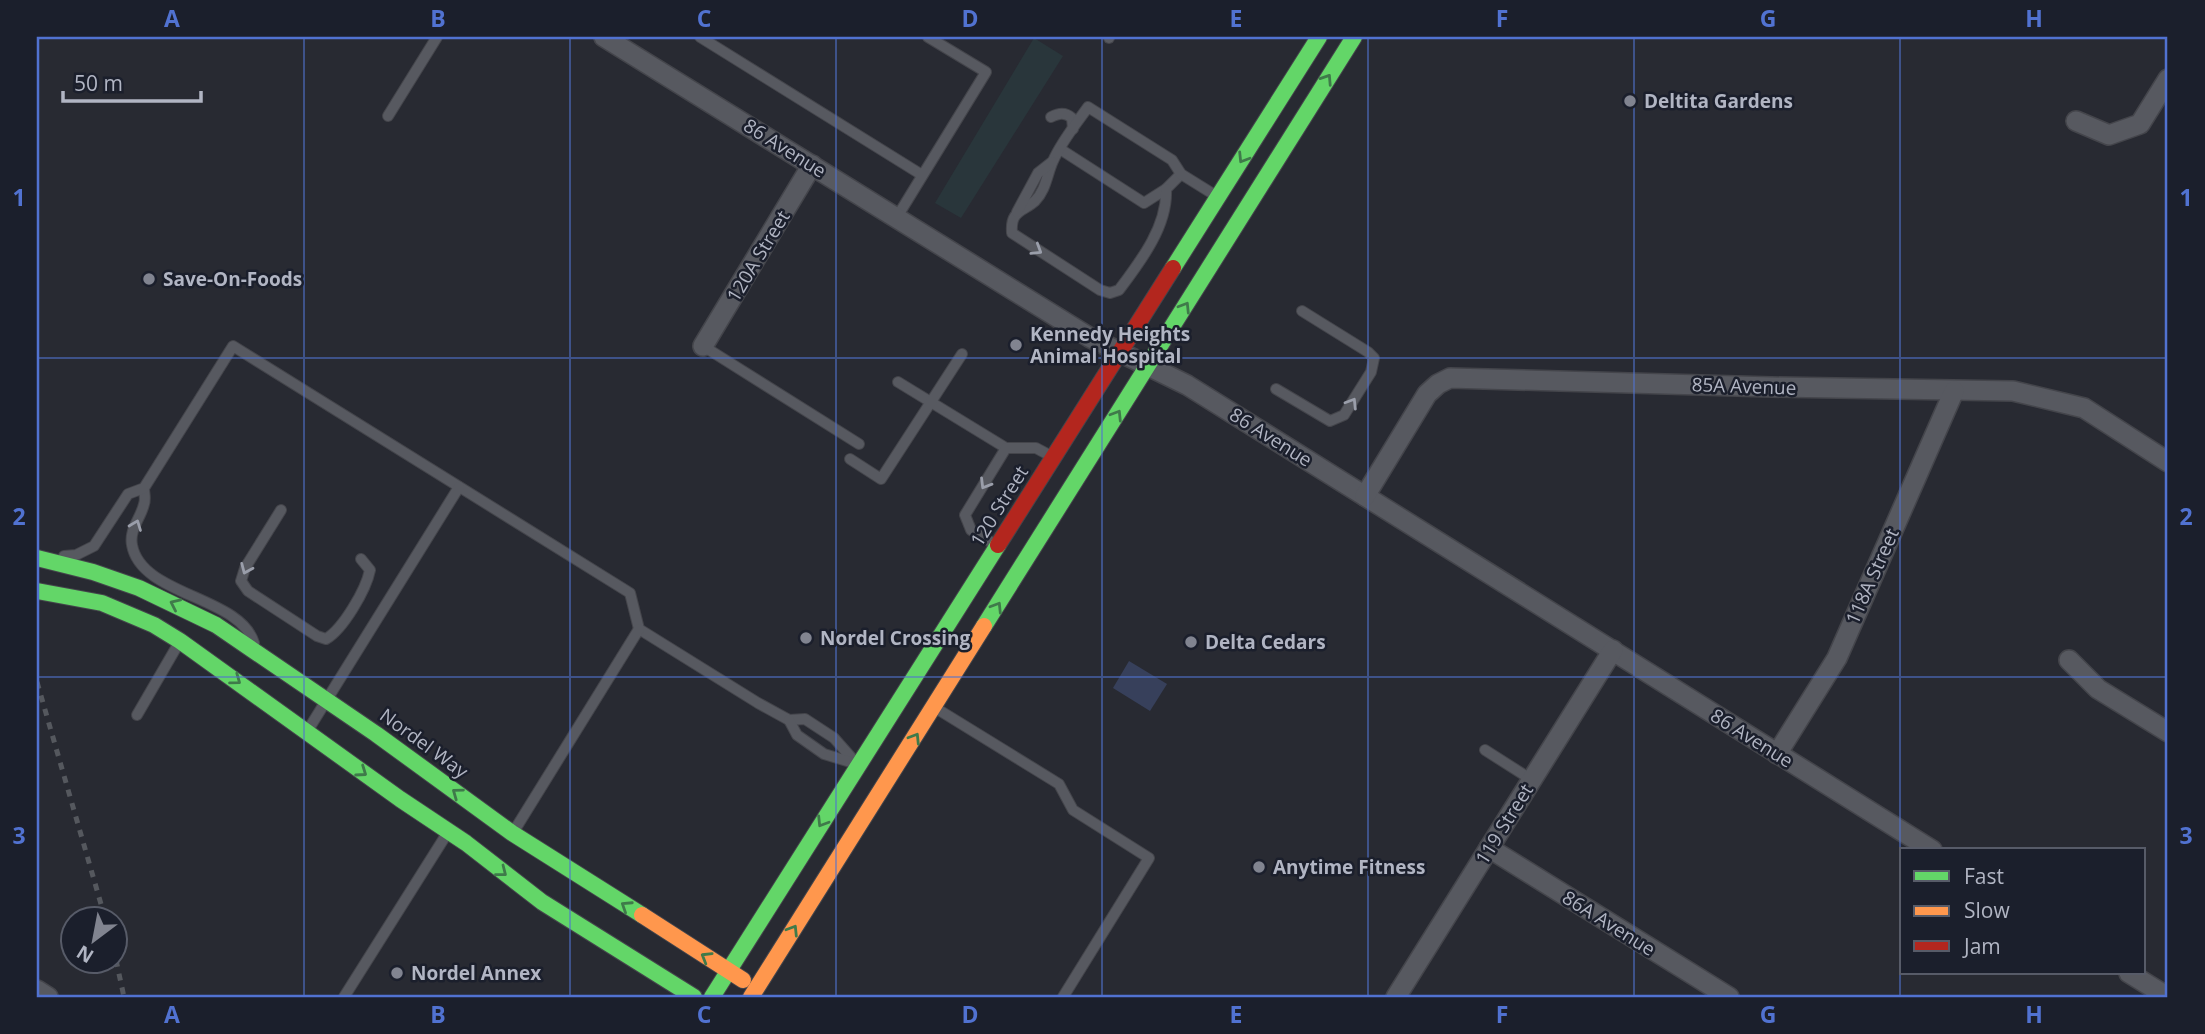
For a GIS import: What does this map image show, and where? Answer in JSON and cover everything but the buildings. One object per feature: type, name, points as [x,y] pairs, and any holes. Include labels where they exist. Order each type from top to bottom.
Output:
[{"type":"main road","name":"120 Street","points":[[712,997],[1319,37]]},
{"type":"main road","points":[[754,993],[1354,37]]},
{"type":"main road","name":"Nordel Way","points":[[38,558],[139,587],[190,611],[256,650],[512,833],[729,971],[754,993],[771,997]]},
{"type":"main road","points":[[37,591],[102,603],[154,625],[180,641],[448,831],[542,902],[694,997]]},
{"type":"main road","points":[[934,707],[930,697],[933,680],[959,638],[962,628],[958,609]]},
{"type":"street","name":"86 Avenue","points":[[604,37],[1089,337],[1187,385],[1929,848]]},
{"type":"street","points":[[2076,121],[2109,135],[2140,124],[2168,79]]},
{"type":"street","name":"120A Street","points":[[703,346],[812,165]]},
{"type":"street","name":"85A Avenue","points":[[1366,496],[1427,394],[1450,378],[2013,391],[2084,408],[2168,462]]},
{"type":"street","name":"118A Street","points":[[1777,754],[1837,658],[1954,391]]},
{"type":"street","name":"119 Street","points":[[1396,997],[1613,650]]},
{"type":"street","points":[[2069,660],[2098,688],[2168,732]]},
{"type":"street","name":"86A Avenue","points":[[1489,848],[1729,997]]},
{"type":"street","points":[[2131,974],[2168,997]]},
{"type":"street","points":[[37,990],[48,997]]},
{"type":"lane","points":[[388,116],[437,37]]},
{"type":"lane","points":[[700,37],[922,175]]},
{"type":"lane","points":[[897,217],[986,72],[928,37]]},
{"type":"lane","points":[[1166,189],[1167,204],[1157,232],[1119,290],[1110,293],[1100,290],[1012,233],[1011,225],[1038,173],[1052,162],[1088,107],[1172,160],[1181,174],[1218,197]]},
{"type":"lane","points":[[1051,117],[1058,113],[1069,115],[1072,118],[1073,130]]},
{"type":"lane","points":[[1060,149],[1144,203],[1166,189],[1181,174]]},
{"type":"lane","points":[[1276,389],[1330,421],[1344,415],[1371,372],[1374,358],[1368,352],[1302,311]]},
{"type":"lane","points":[[256,650],[246,627],[158,579],[140,563],[131,544],[131,534],[145,503],[144,488],[233,346],[630,593],[639,629],[789,720],[805,719],[834,738],[858,764]]},
{"type":"lane","points":[[703,346],[859,444]]},
{"type":"lane","points":[[850,459],[881,479],[962,354]]},
{"type":"lane","points":[[898,382],[1006,448],[1036,447],[1054,458]]},
{"type":"lane","points":[[999,547],[971,530],[965,515],[1006,448]]},
{"type":"lane","points":[[307,732],[459,487]]},
{"type":"lane","points":[[38,558],[76,555],[94,546],[128,494],[144,488]]},
{"type":"lane","points":[[281,510],[244,568],[241,581],[248,591],[317,636],[326,639],[335,634],[367,582],[370,570],[361,559]]},
{"type":"lane","points":[[512,833],[639,629]]},
{"type":"lane","points":[[136,715],[180,641]]},
{"type":"lane","points":[[934,707],[1059,784],[1073,810],[1149,858],[1063,997]]},
{"type":"lane","points":[[789,720],[797,735],[824,754],[858,764]]},
{"type":"lane","points":[[1485,750],[1532,780]]},
{"type":"lane","points":[[344,997],[448,831]]},
{"type":"shaded area","points":[[1034,38],[1063,56],[961,218],[935,203]]},
{"type":"water","points":[[1129,661],[1167,684],[1150,711],[1113,688]]},
{"type":"railway","points":[[37,682],[101,904]]},
{"type":"railway","points":[[119,974],[124,997]]},
{"type":"traffic: fast","points":[[1173,268],[1319,37]]},
{"type":"traffic: fast","points":[[984,626],[1354,37]]},
{"type":"traffic: fast","points":[[712,997],[998,545]]},
{"type":"traffic: fast","points":[[37,558],[93,572],[139,588],[216,625],[376,734],[512,833],[642,915]]},
{"type":"traffic: fast","points":[[37,591],[102,603],[154,625],[180,641],[400,799],[466,843],[542,902],[694,997]]},
{"type":"traffic: slow","points":[[751,997],[984,626]]},
{"type":"traffic: slow","points":[[642,915],[743,980]]},
{"type":"traffic: jam","points":[[998,545],[1173,268]]},
{"type":"place","name":"Deltita Gardens","points":[[1630,101]]},
{"type":"place","name":"Save-On-Foods","points":[[149,279]]},
{"type":"place","name":"Kennedy Heights Animal Hospital","points":[[1016,345]]},
{"type":"place","name":"Nordel Crossing","points":[[806,638]]},
{"type":"place","name":"Delta Cedars","points":[[1191,642]]},
{"type":"place","name":"Anytime Fitness","points":[[1259,867]]},
{"type":"place","name":"Nordel Annex","points":[[397,973]]}]
